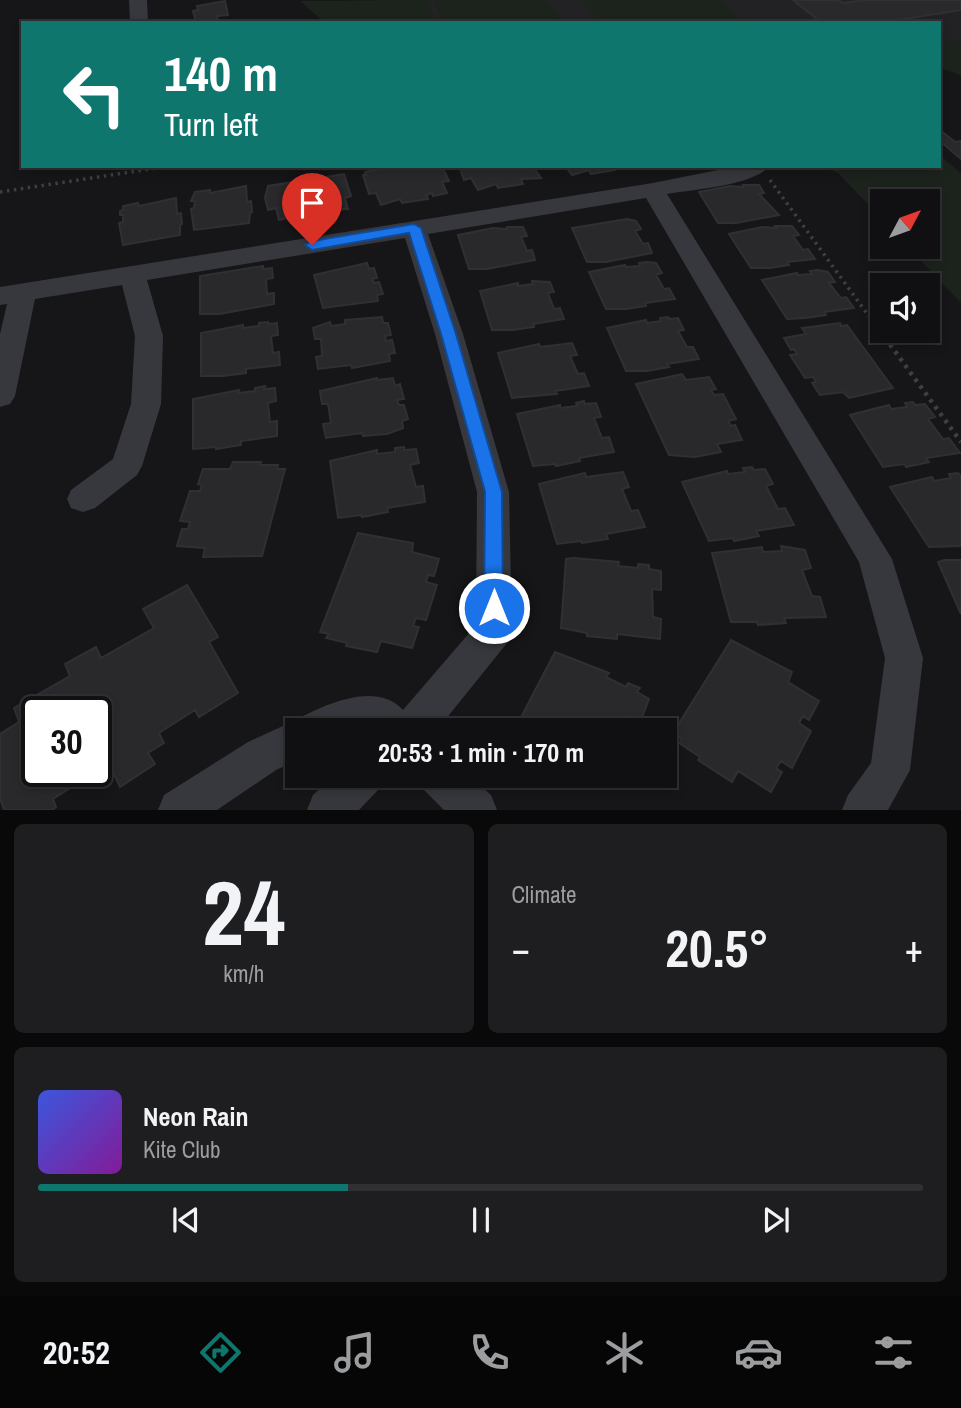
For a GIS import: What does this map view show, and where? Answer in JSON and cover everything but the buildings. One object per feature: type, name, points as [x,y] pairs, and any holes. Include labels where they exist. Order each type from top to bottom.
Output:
[{"type":"street","points":[[138,0],[139,21]]},
{"type":"street","points":[[0,396],[11,294],[754,172]]},
{"type":"street","points":[[653,190],[875,559],[904,658],[890,770],[863,810]]},
{"type":"street","points":[[414,228],[449,334],[493,492],[494,631],[422,718]]},
{"type":"street","points":[[83,499],[126,466],[146,404],[149,336],[133,275]]},
{"type":"street","points":[[355,718],[383,715],[385,718]]},
{"type":"street","points":[[179,810],[262,756],[285,745]]},
{"type":"street","points":[[327,810],[351,788]]},
{"type":"street","points":[[451,788],[476,810]]},
{"type":"path","points":[[0,192],[157,168]]},
{"type":"path","points":[[754,172],[961,442]]},
{"type":"shaded area","points":[[375,0],[961,0],[961,56],[941,41],[941,21],[384,21]]},
{"type":"shaded area","points":[[426,0],[435,21],[323,21],[300,1]]},
{"type":"shaded area","points":[[433,0],[547,0],[561,21],[442,21]]},
{"type":"shaded area","points":[[582,0],[721,0],[741,21],[597,21]]},
{"type":"shaded area","points":[[961,39],[961,75],[941,68],[941,42]]},
{"type":"shaded area","points":[[941,156],[961,174],[961,303],[940,281],[940,273],[933,273],[919,259],[940,259],[940,189],[870,189],[870,206],[838,173],[824,168],[941,168]]},
{"type":"route","points":[[312,245],[414,228],[449,334],[493,492],[494,608]]}]
